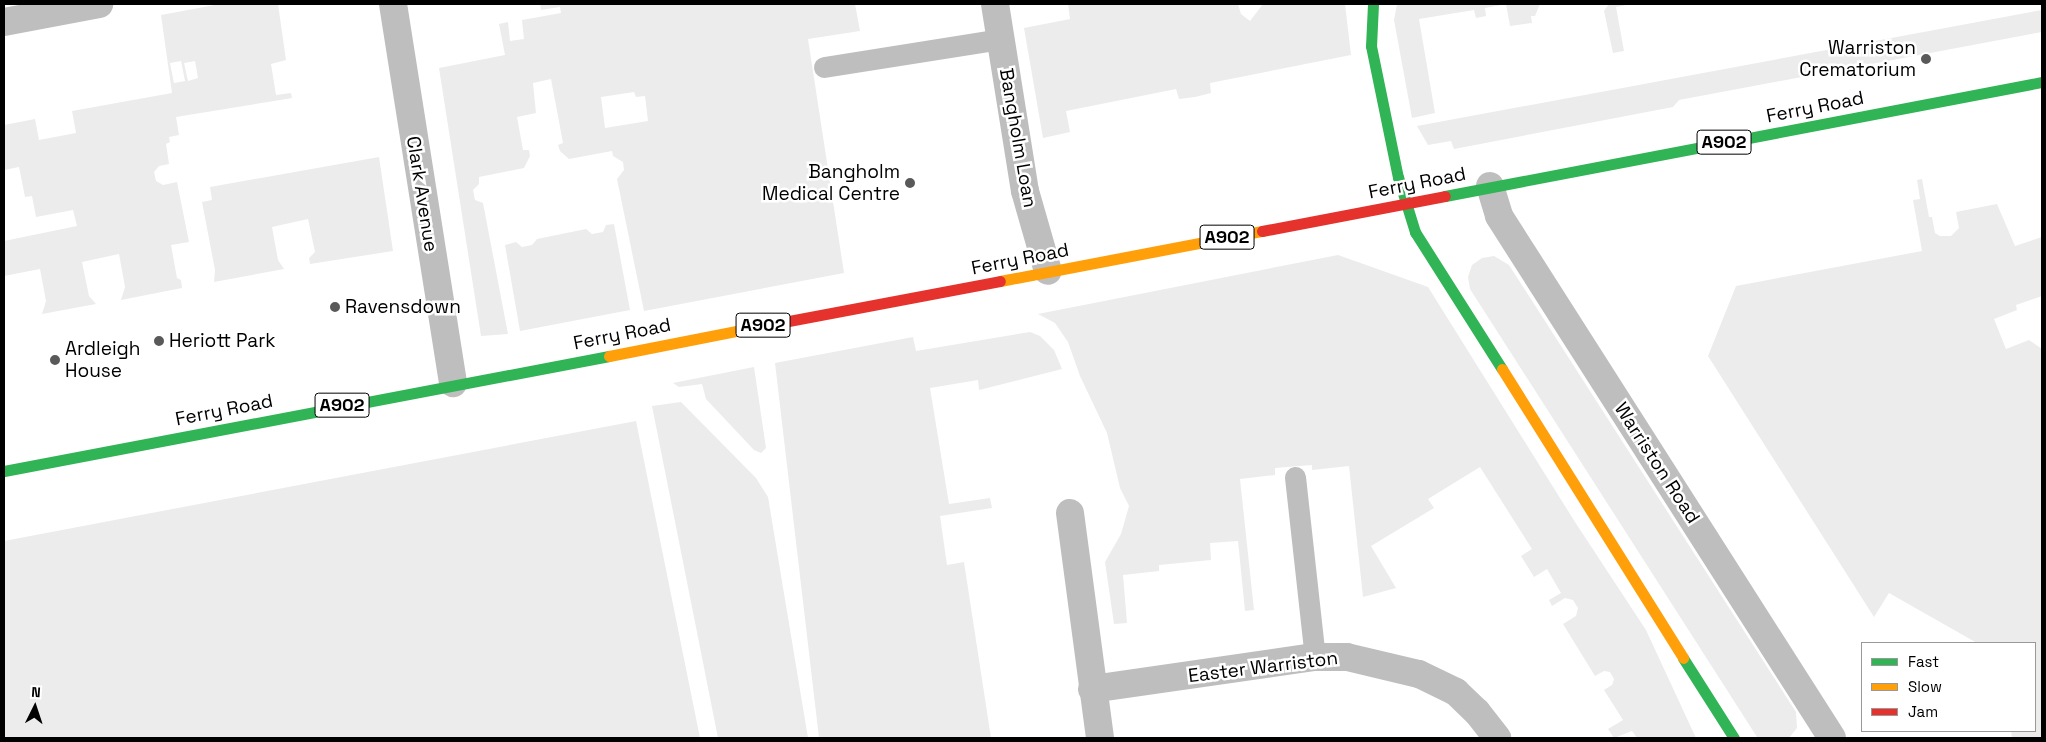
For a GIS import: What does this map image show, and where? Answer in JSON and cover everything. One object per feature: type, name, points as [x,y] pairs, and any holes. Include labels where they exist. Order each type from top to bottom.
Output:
[{"type":"main road","points":[[1373,4],[1371,46],[1406,203],[1415,232],[1734,738]]},
{"type":"main road","name":"Ferry Road","points":[[4,471],[2042,82]]},
{"type":"street","points":[[4,22],[99,4]]},
{"type":"street","name":"Clark Avenue","points":[[393,4],[433,271],[453,384]]},
{"type":"street","name":"Bangholm Loan","points":[[995,4],[1027,200],[1048,271]]},
{"type":"street","name":"Warriston Road","points":[[1490,186],[1499,216],[1831,738]]},
{"type":"street","points":[[1070,514],[1100,738]]},
{"type":"street","name":"Easter Warriston","points":[[1092,689],[1315,657],[1347,657],[1419,674],[1456,692],[1468,702],[1497,738]]},
{"type":"lane","points":[[824,67],[1000,39]]},
{"type":"lane","points":[[1295,477],[1315,657]]},
{"type":"shaded area","points":[[220,4],[278,4],[286,60],[271,64],[276,95],[291,93],[292,98],[176,117],[179,135],[169,137],[170,142],[166,144],[169,164],[159,166],[154,172],[156,181],[163,185],[177,182],[189,242],[171,245],[177,278],[181,280],[182,288],[121,300],[125,287],[119,254],[82,262],[89,296],[96,304],[42,314],[46,301],[40,269],[4,276],[4,241],[77,226],[73,210],[36,217],[32,196],[25,197],[19,167],[4,170],[4,125],[35,119],[39,140],[76,133],[72,111],[172,93],[161,15]],"holes":[[[181,61],[185,81],[174,83],[170,63]],[[195,61],[198,78],[188,81],[184,63]]]},
{"type":"shaded area","points":[[540,4],[855,4],[860,31],[808,39],[844,273],[644,311],[617,179],[624,170],[623,162],[613,156],[612,151],[569,159],[560,151],[558,145],[563,143],[551,79],[533,83],[536,113],[517,117],[523,150],[529,150],[530,156],[524,168],[479,177],[479,184],[473,190],[475,200],[483,203],[508,334],[481,336],[439,68],[505,55],[499,24],[508,22],[510,41],[524,39],[522,20],[561,13],[560,7],[541,10]],"holes":[[[634,92],[636,97],[645,96],[648,121],[605,128],[601,97]]]},
{"type":"shaded area","points":[[1068,4],[1238,4],[1241,14],[1250,21],[1263,4],[1345,4],[1351,55],[1210,83],[1211,93],[1195,97],[1179,99],[1176,89],[1066,111],[1070,132],[1043,138],[1024,28],[1070,19]]},
{"type":"shaded area","points":[[1397,4],[1506,4],[1485,8],[1486,16],[1476,18],[1474,10],[1419,19],[1435,113],[1412,118],[1394,20]]},
{"type":"shaded area","points":[[1506,4],[1540,4],[1535,16],[1531,16],[1532,23],[1510,26]]},
{"type":"shaded area","points":[[1609,4],[1631,4],[1616,7],[1624,51],[1613,53],[1604,11]]},
{"type":"shaded area","points":[[2042,10],[2042,32],[1679,100],[1673,107],[1454,149],[1451,141],[1428,145],[1417,126]]},
{"type":"shaded area","points":[[379,157],[393,251],[310,264],[309,258],[315,252],[308,219],[272,227],[278,260],[284,269],[214,282],[215,270],[202,202],[212,200],[210,187]]},
{"type":"shaded area","points":[[1922,179],[1929,217],[1932,217],[1935,233],[1940,236],[1951,236],[1959,228],[1956,212],[1997,204],[2015,246],[2042,237],[2042,296],[2016,305],[2017,310],[1994,319],[2006,349],[2029,340],[2042,349],[2042,738],[2012,738],[2011,732],[2036,732],[2036,642],[1975,642],[1889,593],[1874,617],[1708,356],[1736,286],[1922,251],[1913,200],[1920,199],[1917,180]]},
{"type":"shaded area","points":[[614,224],[630,310],[520,331],[505,245],[516,242],[522,247],[532,245],[537,239],[586,229],[592,234],[603,232],[606,225]]},
{"type":"shaded area","points":[[1338,255],[1428,287],[1575,522],[1646,630],[1696,738],[1637,738],[1632,731],[1614,738],[1608,729],[1623,720],[1604,690],[1612,685],[1614,679],[1610,672],[1604,671],[1595,676],[1563,624],[1576,616],[1578,608],[1573,600],[1565,598],[1552,606],[1549,600],[1561,593],[1547,569],[1534,577],[1521,556],[1532,549],[1480,467],[1428,499],[1434,508],[1371,546],[1396,588],[1363,597],[1349,466],[1312,470],[1312,465],[1275,468],[1275,475],[1240,479],[1254,610],[1245,611],[1238,541],[1210,543],[1211,560],[1159,565],[1159,571],[1123,575],[1127,623],[1114,624],[1105,562],[1121,534],[1129,506],[1120,488],[1107,433],[1080,376],[1068,342],[1055,323],[1038,314]]},
{"type":"shaded area","points":[[1494,256],[1509,265],[1796,712],[1797,728],[1789,738],[1757,737],[1470,289],[1468,277],[1472,265],[1482,258]]},
{"type":"shaded area","points":[[1030,332],[1040,336],[1054,350],[1062,369],[979,390],[978,380],[930,388],[949,504],[990,498],[992,508],[940,516],[947,565],[964,562],[991,738],[819,738],[775,363],[913,337],[916,351]]},
{"type":"shaded area","points":[[754,367],[766,448],[761,453],[754,450],[706,399],[702,384],[679,387],[673,383]]},
{"type":"shaded area","points":[[681,402],[756,478],[768,497],[808,738],[718,738],[652,406]]},
{"type":"shaded area","points":[[636,421],[700,738],[4,738],[4,541]]},
{"type":"traffic: fast","points":[[1373,4],[1371,46],[1398,177],[1415,232],[1502,369]]},
{"type":"traffic: fast","points":[[1445,196],[2042,82]]},
{"type":"traffic: fast","points":[[4,471],[609,356]]},
{"type":"traffic: fast","points":[[1683,658],[1734,738]]},
{"type":"traffic: slow","points":[[1000,281],[1262,231]]},
{"type":"traffic: slow","points":[[609,356],[762,326]]},
{"type":"traffic: slow","points":[[1502,369],[1683,658]]},
{"type":"traffic: jam","points":[[1262,231],[1445,196]]},
{"type":"traffic: jam","points":[[762,326],[1000,281]]},
{"type":"place","name":"Warriston Crematorium","points":[[1926,59]]},
{"type":"place","name":"Bangholm Medical Centre","points":[[910,183]]},
{"type":"place","name":"Ravensdown","points":[[335,307]]},
{"type":"place","name":"Heriott Park","points":[[159,341]]},
{"type":"place","name":"Ardleigh House","points":[[55,360]]}]
